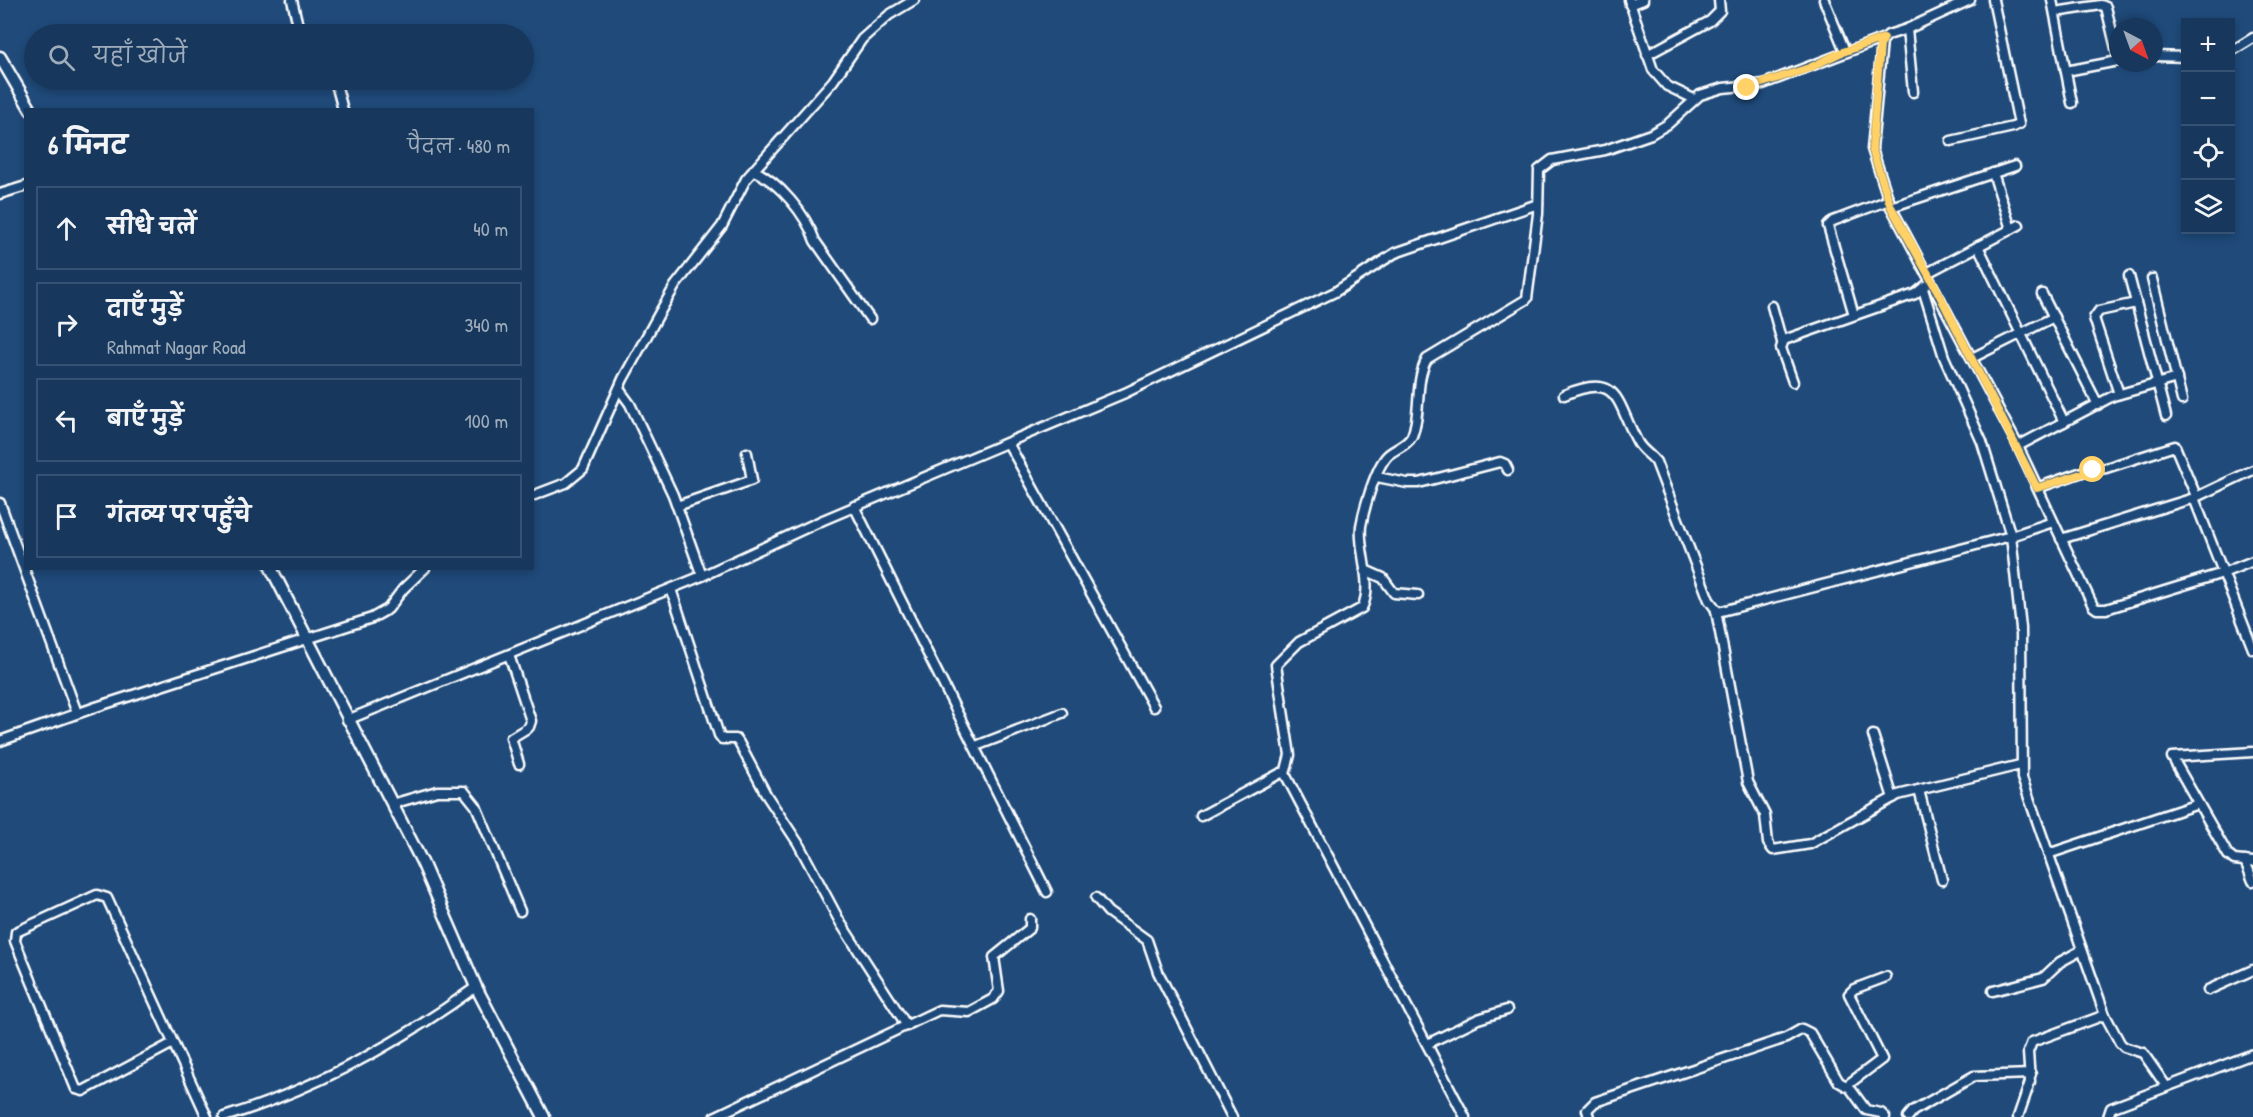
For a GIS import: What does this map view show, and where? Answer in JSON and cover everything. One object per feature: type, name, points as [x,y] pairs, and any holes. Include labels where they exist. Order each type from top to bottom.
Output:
[{"type":"street","points":[[292,0],[298,24]]},
{"type":"street","points":[[534,495],[566,483],[583,469],[619,389],[675,286],[722,226],[740,189],[753,170],[833,81],[862,39],[889,15],[914,0]]},
{"type":"street","points":[[1643,0],[1630,3],[1653,70],[1662,81],[1694,99]]},
{"type":"street","points":[[1647,55],[1710,21],[1720,11],[1719,0]]},
{"type":"street","points":[[1824,0],[1845,51]]},
{"type":"street","points":[[1466,1117],[1285,774],[1290,755],[1276,665],[1299,642],[1358,612],[1364,603],[1365,570],[1361,526],[1377,477],[1388,456],[1407,442],[1413,434],[1419,385],[1427,359],[1527,298],[1538,204],[1539,170],[1546,162],[1605,150],[1651,134],[1668,124],[1694,99],[1723,88],[1763,84],[1907,29],[1970,0]]},
{"type":"street","points":[[1951,141],[2019,124],[1993,0]]},
{"type":"street","points":[[2052,0],[2072,103]]},
{"type":"street","points":[[2055,12],[2101,5],[2106,7],[2109,20]]},
{"type":"street","points":[[1907,29],[1913,92]]},
{"type":"street","points":[[1884,38],[1880,46],[1872,149],[1890,204],[2018,446],[2089,599],[2097,609],[2106,609],[2223,573],[2253,561]]},
{"type":"street","points":[[2235,49],[2253,38]]},
{"type":"street","points":[[2163,56],[2181,57]]},
{"type":"street","points":[[0,57],[30,108]]},
{"type":"street","points":[[2066,71],[2109,61]]},
{"type":"street","points":[[338,90],[342,108]]},
{"type":"street","points":[[1854,315],[1828,226],[1833,221],[2015,166]]},
{"type":"street","points":[[753,170],[779,186],[810,227],[814,241],[870,319]]},
{"type":"street","points":[[1993,173],[2015,227],[1978,246],[1929,276],[1923,289],[1944,357],[1982,442],[2011,536],[2021,628],[2020,765],[2022,778],[2105,1015],[2120,1043],[2124,1047],[2143,1053],[2166,1086]]},
{"type":"street","points":[[0,194],[24,187]]},
{"type":"street","points":[[347,720],[702,576],[854,506],[1125,393],[1335,292],[1395,253],[1538,204]]},
{"type":"street","points":[[1978,246],[2064,422]]},
{"type":"street","points":[[2129,276],[2166,416]]},
{"type":"street","points":[[2152,279],[2182,400]]},
{"type":"street","points":[[1782,342],[1923,289]]},
{"type":"street","points":[[2042,294],[2098,405]]},
{"type":"street","points":[[2119,394],[2094,318],[2099,311],[2136,303]]},
{"type":"street","points":[[1772,306],[1782,342],[1781,348],[1793,382]]},
{"type":"street","points":[[1972,358],[2022,336],[2054,317]]},
{"type":"street","points":[[2018,446],[2119,394],[2177,378]]},
{"type":"street","points":[[1564,395],[1594,386],[1608,387],[1618,397],[1638,445],[1656,462],[1709,600],[1716,611],[1748,782],[1765,815],[1769,848],[1776,851],[1810,844],[1893,798],[2020,765]]},
{"type":"street","points":[[619,389],[630,404],[677,506],[702,576]]},
{"type":"street","points":[[1008,443],[1154,707]]},
{"type":"street","points":[[2037,488],[2085,471],[2115,465],[2175,446],[2253,649]]},
{"type":"street","points":[[677,506],[752,480],[747,453]]},
{"type":"street","points":[[1377,477],[1419,483],[1500,462],[1505,464],[1508,470]]},
{"type":"street","points":[[2061,539],[2195,497],[2253,471]]},
{"type":"street","points":[[0,503],[24,568]]},
{"type":"street","points":[[854,506],[1047,892]]},
{"type":"street","points":[[1716,611],[2011,536],[2053,522]]},
{"type":"street","points":[[25,570],[77,713]]},
{"type":"street","points":[[272,570],[347,720],[422,862],[476,987],[544,1117]]},
{"type":"street","points":[[0,741],[77,713],[307,640],[381,614],[423,570]]},
{"type":"street","points":[[1365,570],[1383,578],[1394,593],[1418,595]]},
{"type":"street","points":[[671,589],[719,735],[722,739],[736,739],[740,742],[767,796],[798,843],[840,922],[907,1026]]},
{"type":"street","points":[[509,655],[531,721],[529,727],[511,738],[519,764]]},
{"type":"street","points":[[976,746],[1062,713]]},
{"type":"street","points":[[1873,735],[1893,798]]},
{"type":"street","points":[[2253,752],[2172,757],[2228,855],[2234,860],[2249,862],[2253,882]]},
{"type":"street","points":[[1201,816],[1281,773],[1285,774]]},
{"type":"street","points":[[1919,790],[1942,880]]},
{"type":"street","points":[[392,804],[437,791],[464,791],[476,806],[520,911]]},
{"type":"street","points":[[2048,854],[2199,804]]},
{"type":"street","points":[[173,1043],[83,1091],[76,1089],[15,941],[16,932],[98,895],[107,898],[207,1117]]},
{"type":"street","points":[[1096,898],[1108,912],[1147,940],[1158,972],[1232,1117]]},
{"type":"street","points":[[714,1117],[939,1010],[969,1012],[993,999],[999,991],[994,957],[1030,928],[1030,919]]},
{"type":"street","points":[[1993,991],[2043,978],[2060,962],[2082,950]]},
{"type":"street","points":[[2208,990],[2253,970]]},
{"type":"street","points":[[1846,1086],[1882,1059],[1849,994],[1854,989],[1886,976]]},
{"type":"street","points":[[224,1117],[302,1089],[398,1040],[476,987]]},
{"type":"street","points":[[1427,1044],[1478,1019],[1507,1010]]},
{"type":"street","points":[[2018,1117],[2031,1074],[2028,1052],[2032,1042],[2105,1015]]},
{"type":"street","points":[[1588,1117],[1587,1110],[1595,1102],[1786,1038],[1802,1029],[1810,1033],[1839,1082],[1846,1086],[1866,1110],[1881,1113],[1885,1117]]},
{"type":"street","points":[[2108,1117],[2110,1108],[2253,1054]]},
{"type":"street","points":[[1908,1117],[1913,1111],[1968,1078],[1984,1075],[2031,1074]]},
{"type":"route","points":[[1747,88],[1809,68],[1840,53],[1884,38],[1880,46],[1872,149],[1891,207],[2016,442],[2037,488],[2093,470]]}]
